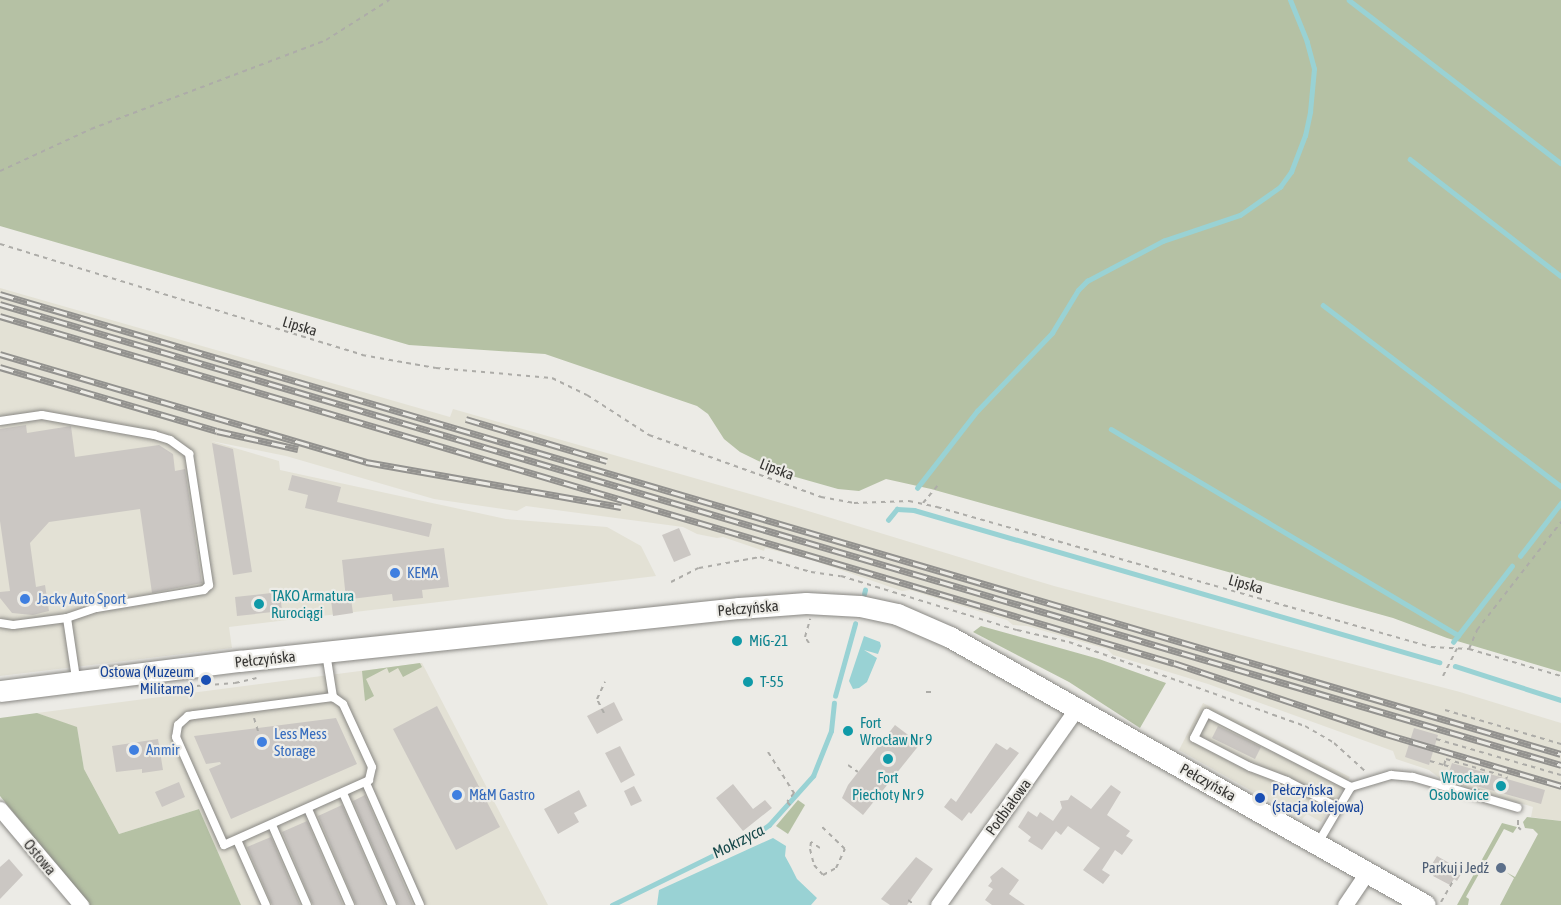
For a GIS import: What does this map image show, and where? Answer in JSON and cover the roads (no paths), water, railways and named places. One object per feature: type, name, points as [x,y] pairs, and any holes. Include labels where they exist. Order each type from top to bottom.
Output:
[{"type":"main road","name":"Pełczyńska","points":[[0,691],[239,661],[739,608],[806,603],[842,604],[878,609],[929,626],[1425,905]]},
{"type":"street","name":"Podbiałowa","points":[[938,905],[1077,708]]},
{"type":"street","name":"Ostowa","points":[[0,809],[81,905]]},
{"type":"street","points":[[1346,905],[1367,872]]},
{"type":"lane","points":[[0,421],[42,415],[65,419],[154,435],[170,440],[189,454],[208,588],[96,608],[67,618],[13,625],[0,623]]},
{"type":"lane","points":[[67,618],[77,682]]},
{"type":"lane","points":[[326,653],[333,697]]},
{"type":"lane","points":[[333,697],[343,704],[372,767],[371,776],[366,783],[224,846],[176,737],[176,731],[182,720],[188,717],[252,707],[333,697]]},
{"type":"lane","points":[[1338,808],[1294,784],[1250,767],[1194,738],[1207,712],[1351,787]]},
{"type":"lane","points":[[1317,844],[1351,787],[1391,776],[1413,777],[1518,808]]},
{"type":"lane","points":[[366,783],[420,905]]},
{"type":"lane","points":[[343,794],[392,905]]},
{"type":"lane","points":[[308,809],[350,905]]},
{"type":"lane","points":[[272,825],[308,905]]},
{"type":"lane","points":[[237,840],[266,905]]},
{"type":"water","points":[[864,636],[880,642],[881,646],[878,654],[864,650],[877,658],[867,682],[853,689],[849,681]]},
{"type":"water","points":[[773,838],[786,846],[785,856],[797,879],[817,898],[811,905],[657,905],[659,890]]},
{"type":"waterway","points":[[917,488],[977,411],[1052,333],[1078,290],[1087,281],[1163,241],[1240,215],[1280,187],[1291,172],[1305,136],[1314,69],[1307,42],[1290,0]]},
{"type":"waterway","points":[[1349,0],[1561,163]]},
{"type":"waterway","points":[[1410,159],[1561,276]]},
{"type":"waterway","points":[[1323,305],[1561,486]]},
{"type":"waterway","points":[[1111,429],[1458,635]]},
{"type":"waterway","points":[[1520,556],[1561,503]]},
{"type":"waterway","points":[[888,520],[897,509],[914,510],[1439,662]]},
{"type":"waterway","points":[[1453,642],[1512,566]]},
{"type":"waterway","name":"Mokrzyca","points":[[864,594],[865,590]]},
{"type":"waterway","name":"Mokrzyca","points":[[835,696],[855,624]]},
{"type":"waterway","points":[[1455,666],[1561,700]]},
{"type":"waterway","name":"Mokrzyca","points":[[612,905],[755,835],[769,825],[813,776],[831,731],[834,703]]},
{"type":"railway","points":[[0,294],[1561,754]]},
{"type":"railway","points":[[0,304],[1561,765]]},
{"type":"railway","points":[[0,316],[1174,663],[1386,734],[1561,786]]},
{"type":"railway","points":[[0,354],[366,462],[621,507]]},
{"type":"railway","points":[[0,367],[217,431],[298,449]]},
{"type":"railway","points":[[466,419],[607,461]]},
{"type":"place","name":"KEMA","points":[[395,573]]},
{"type":"place","name":"Jacky Auto Sport","points":[[25,599]]},
{"type":"place","name":"TAKO Armatura Rurociągi","points":[[259,604]]},
{"type":"place","name":"MiG-21","points":[[737,641]]},
{"type":"place","name":"Ostowa (Muzeum Militarne)","points":[[206,680]]},
{"type":"place","name":"T-55","points":[[748,682]]},
{"type":"place","name":"Fort Wrocław Nr 9","points":[[848,731]]},
{"type":"place","name":"Less Mess Storage","points":[[262,742]]},
{"type":"place","name":"Anmir","points":[[134,750]]},
{"type":"place","name":"Fort Piechoty Nr 9","points":[[888,759]]},
{"type":"place","name":"Wrocław Osobowice","points":[[1501,786]]},
{"type":"place","name":"M&M Gastro","points":[[457,795]]},
{"type":"place","name":"Pełczyńska (stacja kolejowa)","points":[[1260,798]]},
{"type":"place","name":"Parkuj i Jedź","points":[[1501,868]]}]
